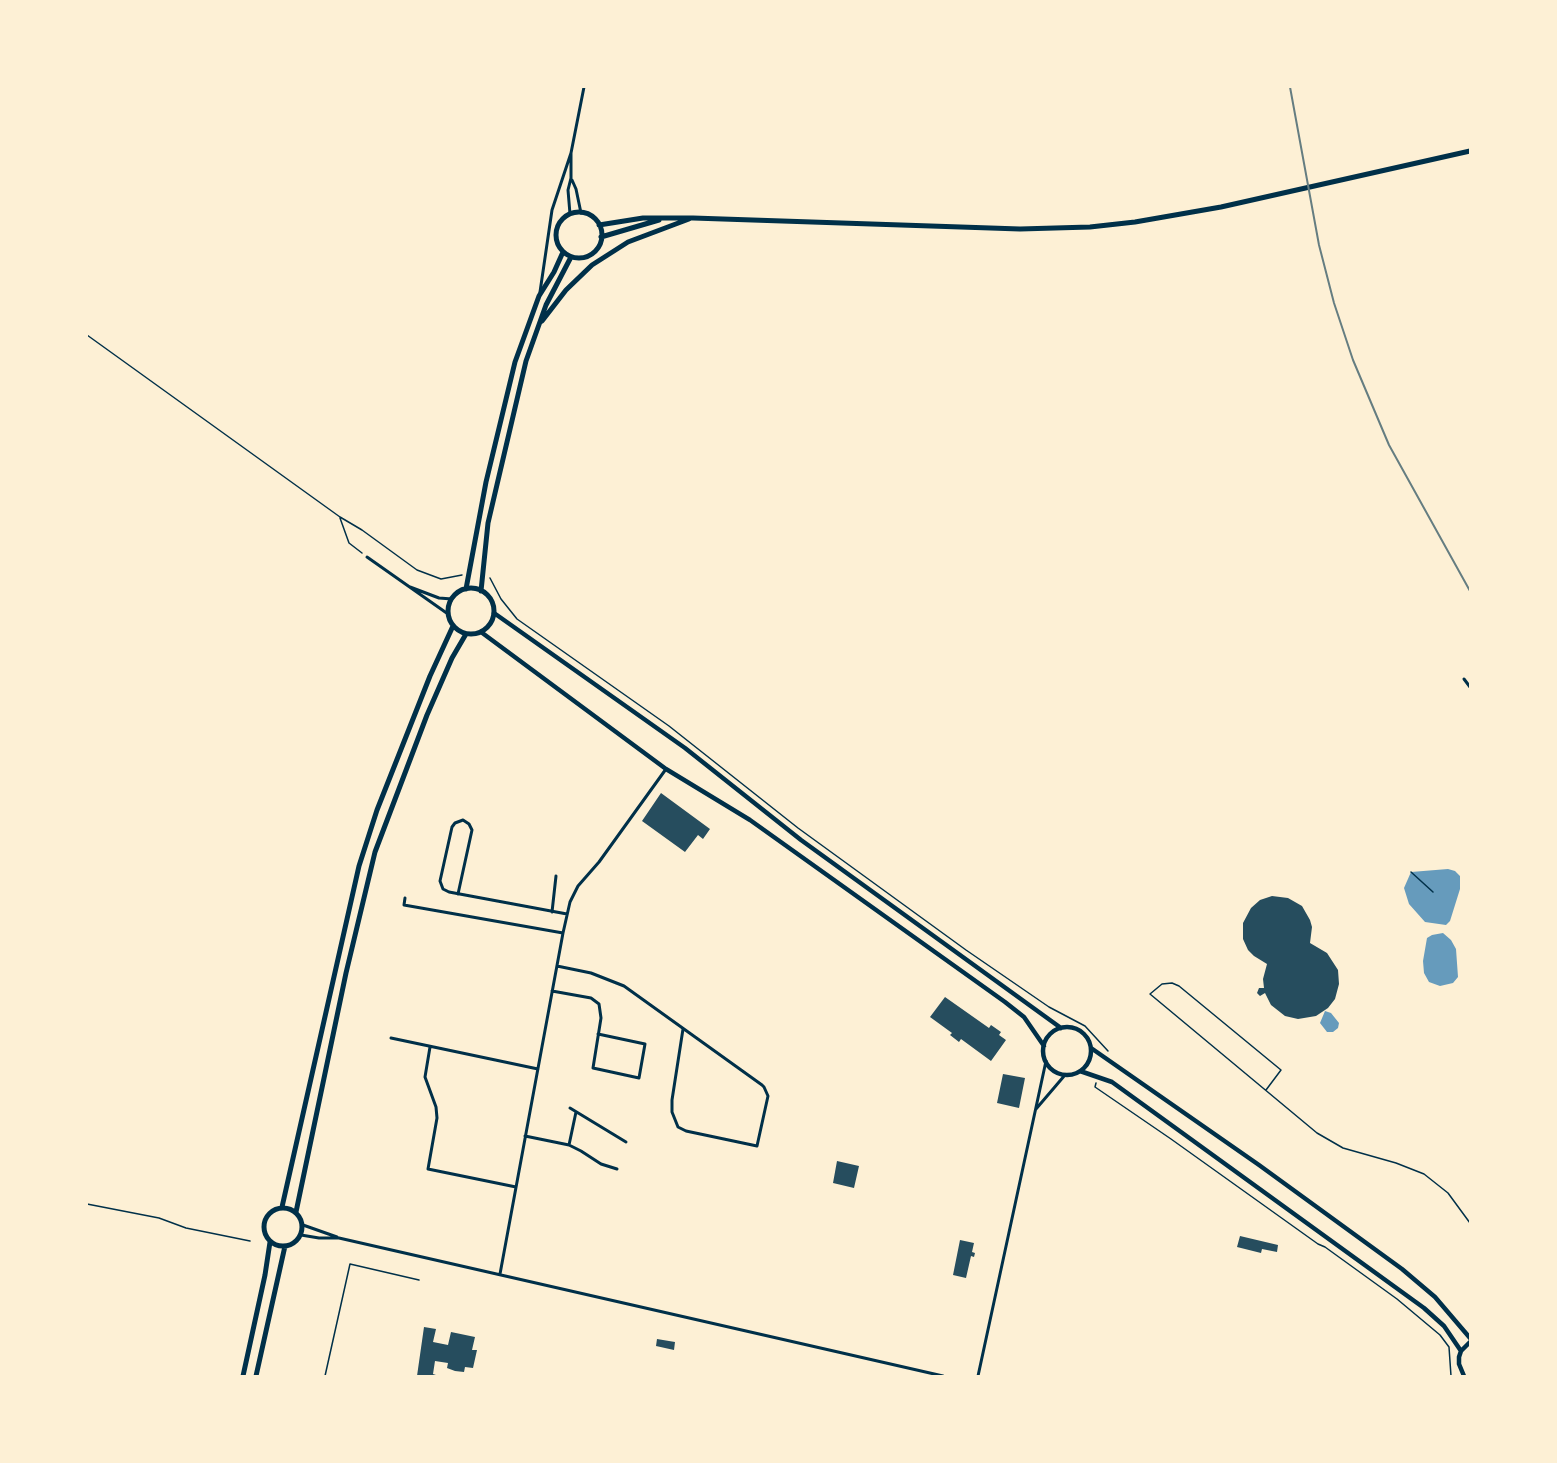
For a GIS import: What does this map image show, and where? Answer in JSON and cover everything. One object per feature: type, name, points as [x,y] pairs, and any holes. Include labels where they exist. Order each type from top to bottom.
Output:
[{"type":"main road","points":[[599,225],[644,218],[693,218],[1020,229],[1075,228],[1155,219],[1221,207],[1470,151]]},
{"type":"main road","points":[[581,213],[591,216],[599,225],[601,237],[596,250],[591,255],[578,258],[563,252],[558,246],[556,231],[559,224],[570,214],[581,213]]},
{"type":"main road","points":[[541,322],[566,290],[592,265],[628,242],[693,218]]},
{"type":"main road","points":[[601,237],[664,219]]},
{"type":"main road","points":[[466,589],[486,482],[512,372],[526,326],[563,252]]},
{"type":"main road","points":[[481,591],[484,548],[491,506],[526,361],[546,305],[571,256]]},
{"type":"main road","points":[[466,589],[481,591],[491,600],[494,613],[488,627],[482,632],[466,634],[453,626],[448,614],[452,600],[460,591],[466,589]]},
{"type":"main road","points":[[282,1207],[359,866],[369,833],[430,676],[453,626]]},
{"type":"main road","points":[[296,1212],[282,1207],[274,1209],[264,1220],[263,1228],[270,1242],[277,1246],[291,1245],[301,1235],[303,1225],[296,1212],[346,973],[375,852],[427,715],[447,669],[466,634]]},
{"type":"main road","points":[[243,1376],[270,1242]]},
{"type":"main road","points":[[256,1376],[285,1246]]},
{"type":"street","points":[[539,296],[552,210],[571,153],[584,87]]},
{"type":"street","points":[[570,214],[568,190],[571,178],[571,153]]},
{"type":"street","points":[[571,178],[581,213]]},
{"type":"street","points":[[367,556],[448,614]]},
{"type":"street","points":[[405,585],[439,598],[452,600]]},
{"type":"street","points":[[494,613],[685,748],[801,840],[1061,1028]]},
{"type":"street","points":[[482,632],[666,769],[750,820],[1005,1002],[1024,1017],[1044,1046],[1046,1061],[978,1376]]},
{"type":"street","points":[[1464,678],[1470,687]]},
{"type":"street","points":[[500,1274],[567,914],[578,886],[599,862],[666,769]]},
{"type":"street","points":[[458,894],[472,830],[470,824],[463,820],[455,822],[452,827],[440,881],[443,889],[458,894],[567,914]]},
{"type":"street","points":[[552,912],[556,876]]},
{"type":"street","points":[[405,898],[404,905],[563,933]]},
{"type":"street","points":[[557,966],[615,981],[683,1029],[766,1089],[767,1099],[757,1146],[686,1131],[678,1127],[673,1116],[672,1102],[683,1029]]},
{"type":"street","points":[[552,991],[597,1001],[601,1013],[593,1068],[639,1078],[645,1044],[598,1034]]},
{"type":"street","points":[[1035,1110],[1065,1075],[1080,1071],[1087,1065],[1090,1057],[1091,1048],[1087,1038],[1080,1031],[1071,1028],[1061,1028],[1054,1032],[1047,1038],[1044,1046]]},
{"type":"street","points":[[390,1038],[538,1069]]},
{"type":"street","points":[[430,1047],[425,1077],[436,1107],[437,1118],[428,1169],[516,1186]]},
{"type":"street","points":[[1091,1048],[1259,1165],[1402,1269],[1435,1297],[1470,1340],[1461,1351],[1459,1364],[1464,1376]]},
{"type":"street","points":[[1046,1061],[1050,1068],[1065,1075]]},
{"type":"street","points":[[1080,1071],[1112,1082],[1424,1308],[1444,1326],[1461,1351]]},
{"type":"street","points":[[570,1108],[626,1142]]},
{"type":"street","points":[[569,1145],[576,1111]]},
{"type":"street","points":[[525,1136],[569,1145],[601,1164],[617,1169]]},
{"type":"street","points":[[303,1225],[339,1238],[943,1376]]},
{"type":"street","points":[[301,1235],[339,1238]]},
{"type":"lane","points":[[1266,1090],[1281,1070],[1179,986],[1172,983],[1162,984],[1150,994],[1312,1129],[1331,1142],[1396,1162],[1424,1174],[1448,1193],[1470,1223]]},
{"type":"lane","points":[[325,1376],[350,1264],[419,1280]]},
{"type":"path","points":[[87,335],[340,517],[422,572],[441,579],[461,575]]},
{"type":"path","points":[[340,517],[349,543],[367,556]]},
{"type":"path","points":[[492,578],[494,588],[501,600],[517,619],[669,726],[798,828],[966,950],[1049,1007],[1085,1026],[1108,1049],[1109,1053],[1105,1059]]},
{"type":"path","points":[[1411,872],[1433,892]]},
{"type":"path","points":[[1097,1076],[1095,1087],[1325,1247],[1397,1299],[1440,1335],[1449,1347],[1451,1376]]},
{"type":"path","points":[[87,1204],[159,1218],[186,1228],[250,1241]]},
{"type":"water","points":[[1448,869],[1460,876],[1460,889],[1450,921],[1446,925],[1425,922],[1409,904],[1404,888],[1411,872]]},
{"type":"water","points":[[1443,933],[1456,949],[1458,977],[1453,983],[1440,986],[1429,982],[1424,973],[1423,961],[1427,938]]},
{"type":"water","points":[[1325,1011],[1331,1013],[1339,1023],[1338,1028],[1333,1032],[1327,1032],[1320,1023]]},
{"type":"building","points":[[661,793],[710,829],[703,839],[698,835],[685,852],[642,821]]},
{"type":"building","points":[[1272,896],[1288,898],[1302,906],[1312,927],[1310,943],[1327,953],[1338,970],[1339,984],[1335,999],[1328,1008],[1316,1016],[1298,1019],[1285,1016],[1271,1005],[1265,993],[1260,996],[1257,993],[1259,988],[1264,988],[1263,979],[1267,964],[1248,950],[1243,939],[1243,923],[1251,908],[1260,900]]},
{"type":"building","points":[[945,997],[989,1028],[991,1025],[1001,1032],[999,1035],[1006,1040],[991,1061],[961,1039],[959,1042],[950,1035],[952,1033],[930,1017]]},
{"type":"building","points":[[1003,1074],[1025,1078],[1019,1108],[997,1103]]},
{"type":"building","points":[[837,1161],[859,1166],[854,1188],[833,1183]]},
{"type":"building","points":[[1240,1236],[1278,1245],[1277,1252],[1262,1249],[1261,1253],[1237,1247]]},
{"type":"building","points":[[960,1240],[974,1243],[972,1252],[975,1253],[974,1257],[971,1256],[966,1278],[953,1275]]},
{"type":"building","points":[[424,1327],[436,1329],[433,1342],[448,1345],[451,1332],[475,1337],[472,1350],[477,1350],[473,1368],[465,1367],[464,1372],[455,1371],[447,1368],[448,1363],[435,1361],[433,1374],[439,1376],[417,1376]]},
{"type":"building","points":[[657,1339],[675,1342],[674,1350],[656,1346]]},
{"type":"railway","points":[[1290,87],[1319,245],[1334,303],[1353,360],[1389,445],[1470,591]]}]
